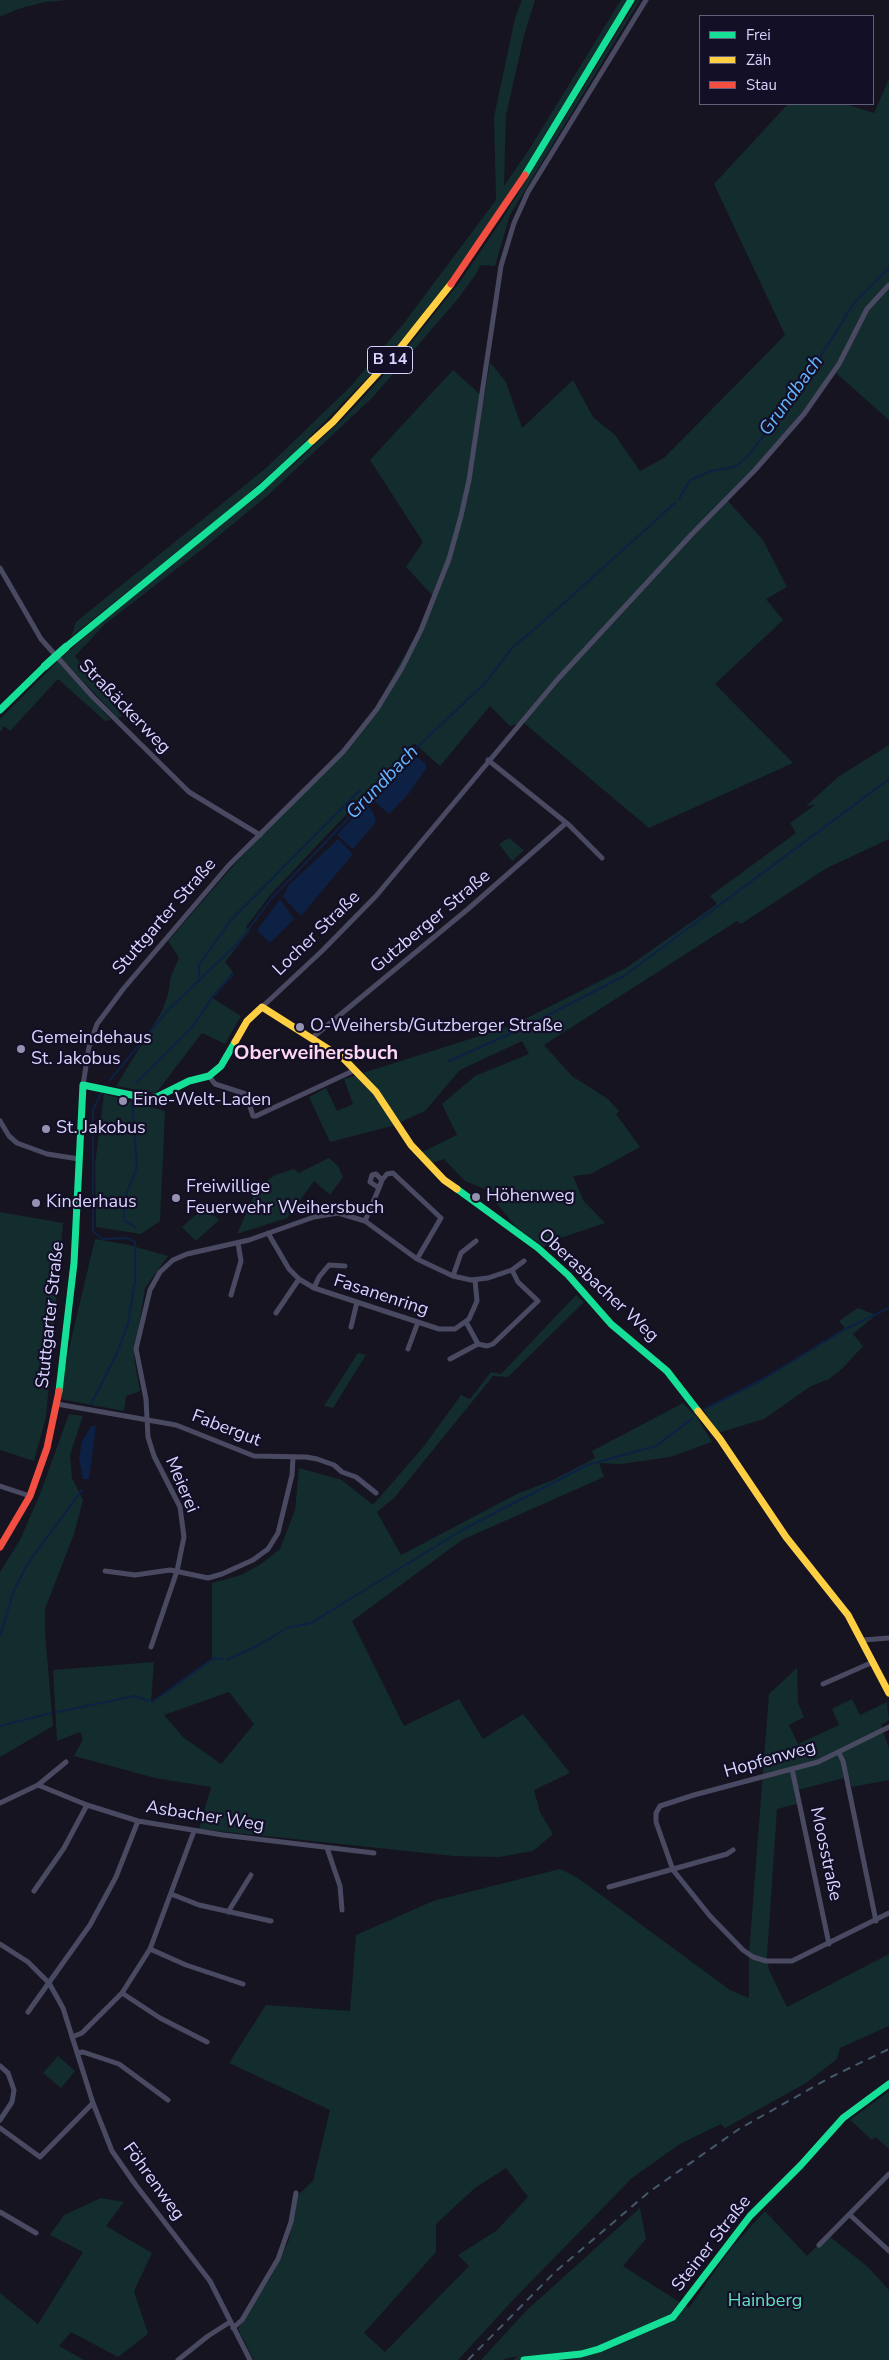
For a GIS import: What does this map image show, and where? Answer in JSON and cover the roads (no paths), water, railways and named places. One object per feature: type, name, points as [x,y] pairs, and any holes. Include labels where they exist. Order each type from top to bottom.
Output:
[{"type":"street","name":"B 14","points":[[0,710],[66,647],[261,488],[333,422],[397,352],[456,277],[516,190],[631,0]]},
{"type":"street","name":"Stuttgarter Straße","points":[[0,1547],[30,1496],[47,1448],[57,1404],[74,1263],[83,1085],[89,1047],[97,1024],[158,946],[229,865],[343,752],[377,709],[402,668],[421,630],[449,559],[461,516],[469,480],[502,266],[514,223],[528,192],[646,0]]},
{"type":"street","name":"Locher Straße","points":[[209,1076],[221,1066],[247,1021],[322,951],[376,896],[530,711],[692,534],[755,470],[804,414],[839,364],[867,309],[889,285]]},
{"type":"street","name":"Straßäckerweg","points":[[0,568],[41,639],[93,697],[189,792],[260,835]]},
{"type":"street","points":[[488,760],[566,823],[602,858]]},
{"type":"street","name":"Gutzberger Straße","points":[[312,1038],[461,915],[566,823]]},
{"type":"street","name":"Oberasbacher Weg","points":[[262,1007],[344,1059],[376,1092],[411,1145],[444,1180],[538,1248],[568,1275],[611,1324],[667,1371],[715,1432],[786,1537],[834,1596],[863,1640],[889,1693]]},
{"type":"street","points":[[83,1085],[146,1098],[165,1094],[189,1081],[209,1076],[215,1084],[246,1094],[252,1116],[256,1116],[355,1070]]},
{"type":"street","points":[[0,1121],[9,1136],[17,1143],[40,1152],[78,1159]]},
{"type":"street","points":[[365,1221],[382,1180],[387,1174],[394,1173],[441,1218],[417,1259]]},
{"type":"street","points":[[379,1188],[371,1184],[370,1178],[376,1174],[382,1180]]},
{"type":"street","points":[[147,1419],[146,1399],[136,1349],[150,1290],[160,1272],[173,1260],[187,1254],[238,1243],[326,1214],[346,1214],[365,1221],[417,1259],[453,1276],[475,1280],[495,1277],[512,1270],[524,1261]]},
{"type":"street","name":"Fasanenring","points":[[268,1234],[282,1259],[299,1279],[314,1288],[447,1330],[459,1327],[466,1322]]},
{"type":"street","points":[[453,1276],[461,1253],[476,1240]]},
{"type":"street","points":[[231,1295],[241,1261],[238,1243]]},
{"type":"street","points":[[314,1288],[319,1277],[329,1265],[345,1266]]},
{"type":"street","points":[[450,1359],[478,1344],[487,1346],[493,1344],[538,1301],[518,1282],[512,1270]]},
{"type":"street","points":[[276,1313],[299,1279]]},
{"type":"street","points":[[475,1280],[477,1301],[466,1322],[478,1344]]},
{"type":"street","points":[[351,1327],[357,1302]]},
{"type":"street","points":[[408,1349],[418,1322]]},
{"type":"street","name":"Fabergut","points":[[57,1404],[147,1419],[187,1428],[254,1456],[306,1457],[333,1464],[342,1472],[358,1478],[376,1494]]},
{"type":"street","name":"Meierei","points":[[147,1419],[146,1431],[151,1449],[178,1502],[183,1519],[183,1548],[151,1647]]},
{"type":"street","points":[[106,1571],[135,1574],[177,1571],[208,1578],[230,1571],[264,1552],[276,1538],[282,1521],[292,1475],[293,1458]]},
{"type":"street","points":[[0,1486],[30,1496]]},
{"type":"street","points":[[863,1640],[889,1638]]},
{"type":"street","points":[[823,1684],[874,1662]]},
{"type":"street","name":"Hopfenweg","points":[[673,1870],[656,1822],[656,1810],[660,1806],[818,1762],[889,1727]]},
{"type":"street","points":[[839,1753],[843,1761],[876,1921]]},
{"type":"street","points":[[0,1802],[38,1785],[66,1762]]},
{"type":"street","name":"Moosstraße","points":[[792,1769],[829,1944]]},
{"type":"street","name":"Asbacher Weg","points":[[38,1785],[87,1805],[138,1821],[194,1831],[374,1853]]},
{"type":"street","points":[[34,1891],[64,1848],[87,1805]]},
{"type":"street","points":[[28,2012],[90,1925],[116,1877],[138,1821]]},
{"type":"street","points":[[72,2037],[82,2033],[122,1993],[150,1949],[194,1831]]},
{"type":"street","points":[[327,1848],[341,1892],[342,1910]]},
{"type":"street","points":[[610,1887],[727,1854],[733,1850]]},
{"type":"street","points":[[673,1870],[716,1923],[752,1957],[766,1960],[792,1961],[889,1913]]},
{"type":"street","points":[[228,1912],[251,1876]]},
{"type":"street","points":[[171,1894],[228,1912],[271,1921]]},
{"type":"street","name":"Föhrenweg","points":[[0,1944],[28,1962],[49,1983],[60,2002],[93,2103],[112,2151],[210,2280],[250,2360]]},
{"type":"street","points":[[150,1949],[186,1965],[244,1984]]},
{"type":"street","points":[[122,1993],[160,2018],[207,2042]]},
{"type":"street","points":[[78,2054],[83,2052],[119,2064],[168,2100]]},
{"type":"street","points":[[0,2066],[8,2073],[14,2090],[12,2102],[0,2120]]},
{"type":"street","name":"Steiner Straße","points":[[524,2360],[581,2354],[600,2349],[676,2314],[715,2259],[750,2216],[801,2165],[843,2118],[889,2084]]},
{"type":"street","points":[[0,2128],[40,2157],[93,2103]]},
{"type":"street","points":[[819,2245],[850,2216],[889,2174]]},
{"type":"street","points":[[233,2328],[242,2320],[278,2259],[291,2222],[296,2193]]},
{"type":"street","points":[[0,2214],[36,2233]]},
{"type":"street","points":[[850,2216],[889,2251]]},
{"type":"street","points":[[178,2360],[208,2336],[230,2322]]},
{"type":"water","points":[[417,757],[425,763],[426,768],[410,792],[389,814],[374,801],[390,782]]},
{"type":"water","points":[[366,804],[373,812],[376,822],[353,849],[337,835]]},
{"type":"water","points":[[338,839],[353,854],[301,916],[283,897],[288,886]]},
{"type":"water","points":[[280,899],[294,919],[270,943],[257,930]]},
{"type":"water","points":[[91,1426],[96,1426],[89,1479],[83,1479],[79,1458],[82,1442]]},
{"type":"waterway","name":"Grundbach","points":[[679,499],[690,480],[711,471],[734,467],[747,457],[802,386],[854,303],[889,268]]},
{"type":"waterway","name":"Grundbach","points":[[110,1080],[168,1010],[238,943],[271,899],[411,753],[486,682],[512,648],[675,503]]},
{"type":"waterway","points":[[449,1061],[521,1029],[624,976],[889,779]]},
{"type":"waterway","points":[[199,977],[199,965],[230,921],[360,790]]},
{"type":"waterway","points":[[136,1083],[193,1026],[212,998],[233,974]]},
{"type":"waterway","name":"Grundbach","points":[[91,1404],[117,1353],[128,1324],[135,1281],[135,1242],[128,1238],[102,1239],[93,1231],[93,1110],[101,1093]]},
{"type":"waterway","points":[[132,1100],[137,1167],[124,1200],[124,1220],[136,1228]]},
{"type":"waterway","points":[[705,1409],[761,1380],[844,1330],[889,1308]]},
{"type":"waterway","points":[[227,1660],[259,1645],[287,1628],[311,1623],[464,1529],[587,1465],[656,1446],[693,1418]]},
{"type":"waterway","name":"Grundbach","points":[[0,1636],[14,1590],[28,1563],[82,1490]]},
{"type":"waterway","points":[[152,1702],[214,1658],[223,1659]]},
{"type":"waterway","points":[[57,1712],[135,1696],[148,1701]]},
{"type":"waterway","points":[[0,1726],[51,1713]]},
{"type":"railway","points":[[468,2360],[555,2272],[649,2192],[739,2129],[831,2077],[889,2049]]},
{"type":"place","name":"O-Weihersb/Gutzberger Straße","points":[[300,1027]]},
{"type":"place","name":"Gemeindehaus St. Jakobus","points":[[21,1049]]},
{"type":"place","name":"Eine-Welt-Laden","points":[[123,1101]]},
{"type":"place","name":"St. Jakobus","points":[[46,1129]]},
{"type":"place","name":"Höhenweg","points":[[476,1197]]},
{"type":"place","name":"Freiwillige Feuerwehr Weihersbuch","points":[[176,1198]]},
{"type":"place","name":"Kinderhaus","points":[[36,1203]]},
{"type":"district","name":"Oberweihersbuch","points":[[316,1054]]},
{"type":"park label","name":"Hainberg","points":[[765,2302]]}]
